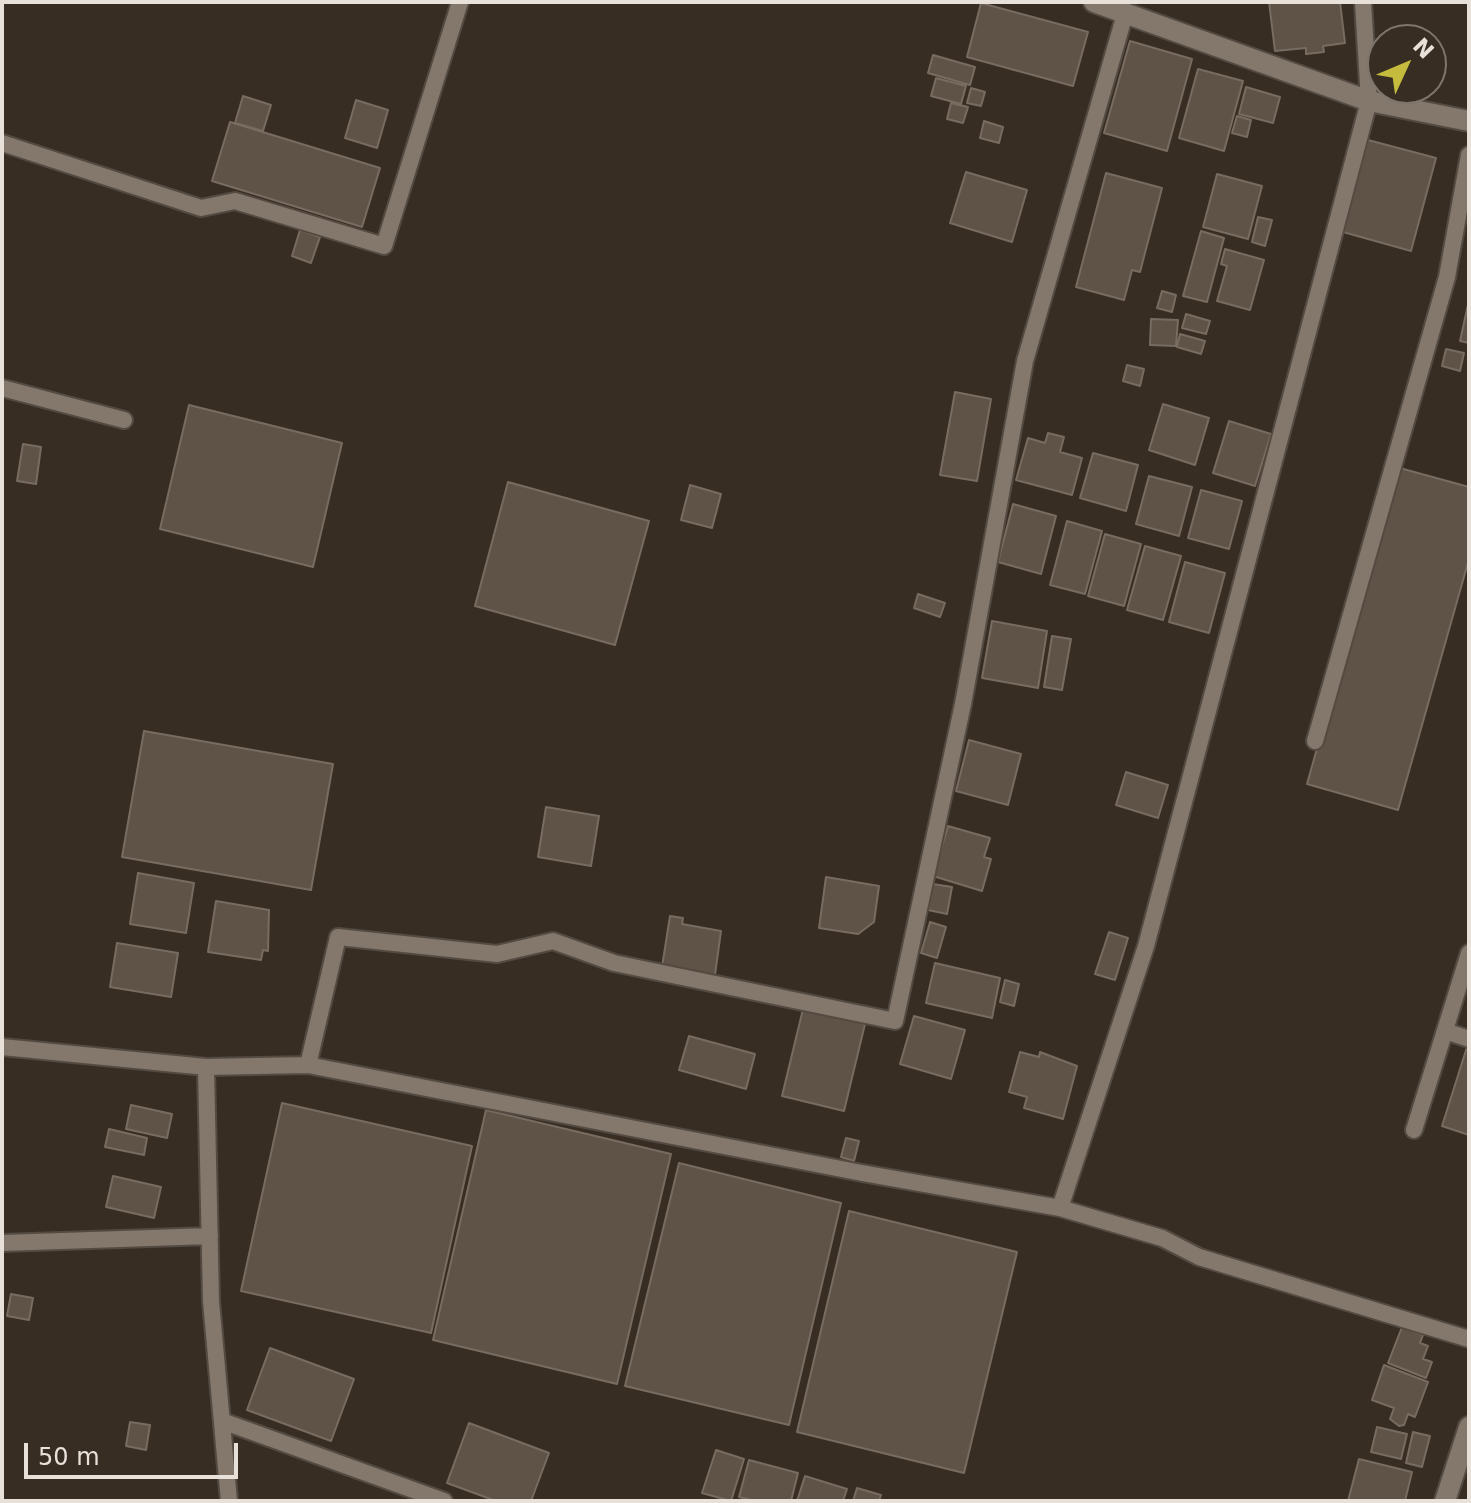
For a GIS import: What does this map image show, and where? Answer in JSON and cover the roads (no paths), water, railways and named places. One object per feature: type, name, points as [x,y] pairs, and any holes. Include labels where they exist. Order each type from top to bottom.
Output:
[{"type":"street","points":[[1094,2],[1367,100]]},
{"type":"street","points":[[1384,104],[1469,121]]},
{"type":"street","points":[[1445,1501],[1469,1427]]},
{"type":"lane","points":[[2,143],[201,208],[235,201],[384,246],[460,2]]},
{"type":"lane","points":[[1363,2],[1367,68]]},
{"type":"lane","points":[[308,1065],[338,937],[497,954],[553,941],[614,963],[895,1021],[963,704],[1025,361],[1125,14]]},
{"type":"lane","points":[[1060,1208],[1146,946],[1368,104]]},
{"type":"lane","points":[[1315,741],[1447,277],[1469,155]]},
{"type":"lane","points":[[2,388],[124,420]]},
{"type":"lane","points":[[1414,1130],[1469,953]]},
{"type":"lane","points":[[1445,1031],[1469,1039]]},
{"type":"lane","points":[[2,1047],[206,1067],[308,1065],[862,1173],[1060,1208],[1162,1238],[1199,1257],[1469,1339]]},
{"type":"lane","points":[[206,1067],[210,1236],[229,1501]]},
{"type":"lane","points":[[2,1243],[210,1236]]},
{"type":"lane","points":[[222,1421],[444,1501]]}]
